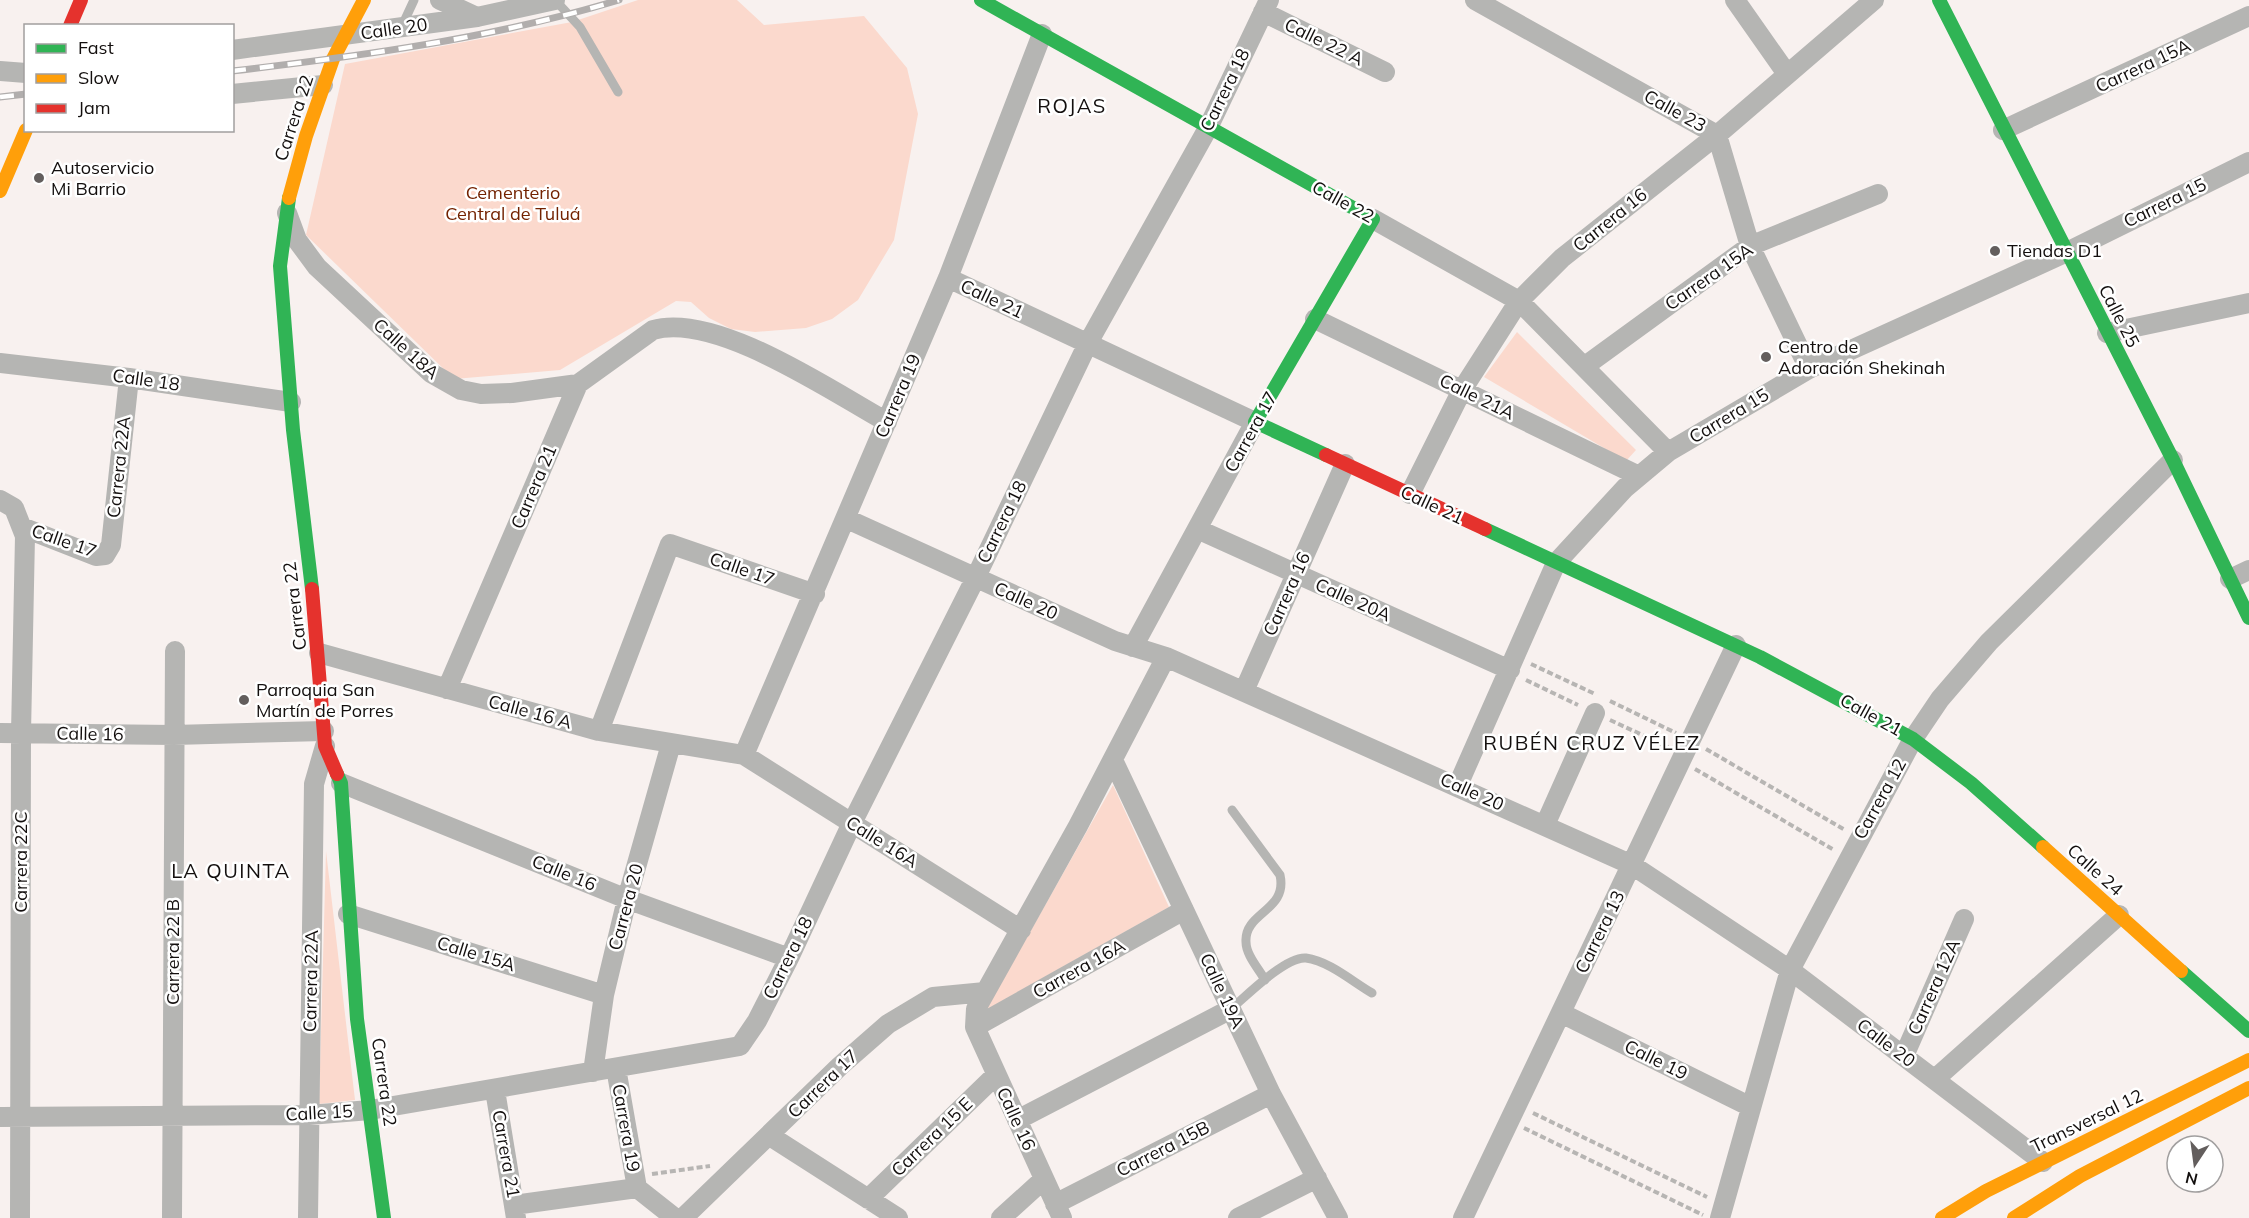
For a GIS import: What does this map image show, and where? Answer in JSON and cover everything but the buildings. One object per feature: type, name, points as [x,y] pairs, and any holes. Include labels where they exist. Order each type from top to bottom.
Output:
[{"type":"street","points":[[71,24],[81,0]]},
{"type":"street","name":"Carrera 22","points":[[364,0],[345,35],[323,85],[286,210],[280,266],[291,402],[319,653],[325,739],[341,783],[348,914],[357,1018],[384,1218]]},
{"type":"street","points":[[440,0],[477,17]]},
{"type":"street","name":"Calle 20","points":[[234,50],[477,17],[555,0]]},
{"type":"street","name":"Calle 22","points":[[981,0],[1202,121],[1519,301],[1668,453]]},
{"type":"street","name":"Calle 23","points":[[1475,0],[1717,135],[1750,246],[1809,369]]},
{"type":"street","points":[[1736,0],[1787,74]]},
{"type":"street","name":"Carrera 16","points":[[1410,494],[1462,390],[1519,301],[1562,258],[1717,135],[1874,0]]},
{"type":"street","name":"Calle 25","points":[[1939,0],[2065,253],[2173,460],[2249,618]]},
{"type":"street","name":"Calle 22 A","points":[[1262,4],[1385,72]]},
{"type":"street","name":"Carrera 18","points":[[740,1046],[757,1021],[789,958],[852,823],[975,579],[1088,343],[1262,4]]},
{"type":"street","name":"Carrera 15A","points":[[2003,130],[2249,16]]},
{"type":"street","name":"Carrera 19","points":[[744,755],[815,594],[948,278],[1042,34]]},
{"type":"street","points":[[0,71],[24,73]]},
{"type":"street","points":[[234,94],[323,85]]},
{"type":"street","points":[[0,148],[23,138]]},
{"type":"street","points":[[0,191],[23,138]]},
{"type":"street","name":"Carrera 15","points":[[1458,785],[1556,563],[1639,476],[1668,453],[1809,369],[2065,253],[2249,162]]},
{"type":"street","name":"Carrera 15A","points":[[1584,366],[1750,246],[1878,194]]},
{"type":"street","name":"Calle 18A","points":[[286,210],[297,240],[317,267],[431,374],[445,383],[461,390],[481,394],[578,384]]},
{"type":"street","name":"Carrera 17","points":[[1133,647],[1256,422],[1373,219]]},
{"type":"street","name":"Calle 21","points":[[948,278],[1736,645],[1814,684],[1914,739]]},
{"type":"street","points":[[2107,333],[2249,303]]},
{"type":"street","name":"Calle 21A","points":[[1315,319],[1639,476]]},
{"type":"street","points":[[578,384],[591,377],[638,339],[668,326],[694,328],[731,340],[770,358],[887,422]]},
{"type":"street","name":"Calle 18","points":[[0,363],[129,378],[291,402]]},
{"type":"street","name":"Carrera 22A","points":[[105,555],[111,546],[129,378]]},
{"type":"street","name":"Carrera 21","points":[[447,689],[578,384]]},
{"type":"street","name":"Carrera 12","points":[[1721,1214],[1790,970],[1858,838],[1914,739],[1940,699],[1989,642],[2173,460]]},
{"type":"street","name":"Carrera 16","points":[[1244,691],[1295,573],[1346,464]]},
{"type":"street","name":"Carrera 22C","points":[[7,504],[25,536],[21,733],[20,1218]]},
{"type":"street","name":"Calle 20","points":[[847,519],[975,579],[1133,647],[1166,657],[1458,785],[1632,865],[1790,970],[2043,1162]]},
{"type":"street","name":"Calle 17","points":[[22,527],[96,556],[105,555]]},
{"type":"street","name":"Calle 20A","points":[[1197,528],[1510,670]]},
{"type":"street","name":"Calle 17","points":[[599,731],[670,544],[815,594]]},
{"type":"street","points":[[2230,579],[2249,570]]},
{"type":"street","name":"Carrera 13","points":[[1463,1218],[1736,645]]},
{"type":"street","name":"Carrera 22 B","points":[[172,1218],[175,651]]},
{"type":"street","name":"Calle 16 A","points":[[319,653],[599,731],[744,755]]},
{"type":"street","points":[[974,1023],[985,992],[1113,760],[1166,657]]},
{"type":"street","points":[[1545,825],[1595,713]]},
{"type":"street","name":"Calle 16","points":[[0,733],[325,739]]},
{"type":"street","name":"Carrera 22A","points":[[308,1218],[314,784],[325,739]]},
{"type":"street","name":"Calle 24","points":[[1914,739],[1971,783],[2249,1031]]},
{"type":"street","name":"Carrera 20","points":[[593,1072],[604,995],[627,899],[671,744]]},
{"type":"street","name":"Calle 16A","points":[[744,755],[1020,930]]},
{"type":"street","name":"Calle 19A","points":[[1113,760],[1271,1094],[1338,1218]]},
{"type":"street","name":"Calle 16","points":[[341,783],[627,899],[789,958]]},
{"type":"street","name":"Carrera 16A","points":[[974,1023],[1184,910]]},
{"type":"street","name":"Calle 15A","points":[[348,914],[604,995]]},
{"type":"street","points":[[1935,1079],[2119,915]]},
{"type":"street","name":"Carrera 12A","points":[[1904,1056],[1964,919]]},
{"type":"street","name":"Carrera 17","points":[[683,1218],[888,1024],[933,997],[985,992]]},
{"type":"street","points":[[1017,1120],[1231,1009]]},
{"type":"street","name":"Calle 19","points":[[1561,1013],[1751,1107]]},
{"type":"street","name":"Calle 16","points":[[974,1023],[1059,1211]]},
{"type":"street","name":"Calle 15","points":[[0,1117],[172,1118],[309,1115],[370,1110],[740,1046]]},
{"type":"street","name":"Transversal 12","points":[[1942,1218],[1986,1191],[2249,1060]]},
{"type":"street","name":"Carrera 19","points":[[616,1068],[636,1182]]},
{"type":"street","name":"Carrera 15 E","points":[[868,1199],[996,1075]]},
{"type":"street","points":[[2014,1218],[2080,1176],[2249,1088]]},
{"type":"street","name":"Carrera 21","points":[[495,1090],[515,1212]]},
{"type":"street","name":"Carrera 15B","points":[[1059,1211],[1271,1094]]},
{"type":"street","points":[[770,1136],[898,1218]]},
{"type":"street","points":[[1238,1218],[1317,1178]]},
{"type":"street","points":[[1001,1218],[1044,1179]]},
{"type":"street","points":[[515,1212],[636,1182],[675,1218]]},
{"type":"street","points":[[1274,1218],[1295,1190]]},
{"type":"lane","points":[[400,28],[414,0]]},
{"type":"lane","points":[[555,0],[580,27],[618,92]]},
{"type":"lane","points":[[1232,810],[1280,875],[1282,882],[1278,898],[1252,924],[1246,942],[1249,953],[1265,980]]},
{"type":"lane","points":[[1231,1009],[1293,960],[1306,958],[1322,963],[1372,993]]},
{"type":"path","points":[[1691,740],[1858,838]]},
{"type":"path","points":[[1681,761],[1848,858]]},
{"type":"path","points":[[1513,1113],[1721,1214]]},
{"type":"path","points":[[1513,1113],[1721,1214]]},
{"type":"path","points":[[636,1182],[744,1162]]},
{"type":"green space","name":"Cementerio Central de Tuluá","points":[[638,0],[737,0],[764,25],[864,16],[907,68],[918,114],[894,240],[858,300],[832,319],[806,328],[755,332],[731,329],[709,318],[691,302],[676,301],[560,370],[454,379],[306,235],[345,64],[572,22]]},
{"type":"green space","points":[[1517,332],[1636,450],[1626,461],[1484,377]]},
{"type":"green space","points":[[1113,785],[1169,907],[986,1010]]},
{"type":"green space","points":[[326,851],[355,1100],[319,1104]]},
{"type":"railway","points":[[234,71],[330,59],[476,35],[619,0]]},
{"type":"railway","points":[[0,97],[24,94]]},
{"type":"traffic: fast","points":[[981,0],[1373,219],[1255,422],[1326,455]]},
{"type":"traffic: fast","points":[[1939,0],[2173,460],[2249,618]]},
{"type":"traffic: fast","points":[[289,198],[280,266],[293,430],[312,589]]},
{"type":"traffic: fast","points":[[1485,529],[1760,657],[1913,739],[1971,783],[2043,847]]},
{"type":"traffic: fast","points":[[337,774],[341,783],[357,1019],[384,1218]]},
{"type":"traffic: fast","points":[[2181,971],[2249,1031]]},
{"type":"traffic: slow","points":[[289,198],[306,136],[333,59],[364,0]]},
{"type":"traffic: slow","points":[[0,191],[25,132]]},
{"type":"traffic: slow","points":[[2043,847],[2181,971]]},
{"type":"traffic: slow","points":[[1942,1218],[1986,1191],[2249,1060]]},
{"type":"traffic: slow","points":[[2014,1218],[2080,1176],[2249,1088]]},
{"type":"traffic: jam","points":[[71,24],[81,0]]},
{"type":"traffic: jam","points":[[1326,455],[1485,529]]},
{"type":"traffic: jam","points":[[312,589],[325,746],[337,774]]},
{"type":"place","name":"Autoservicio Mi Barrio","points":[[39,178]]},
{"type":"place","name":"Tiendas D1","points":[[1995,251]]},
{"type":"place","name":"Centro de Adoración Shekinah","points":[[1766,357]]},
{"type":"place","name":"Parroquia San Martín de Porres","points":[[244,700]]},
{"type":"district","name":"ROJAS","points":[[1072,106]]},
{"type":"district","name":"RUBÉN CRUZ VÉLEZ","points":[[1592,743]]},
{"type":"district","name":"LA QUINTA","points":[[231,871]]}]
